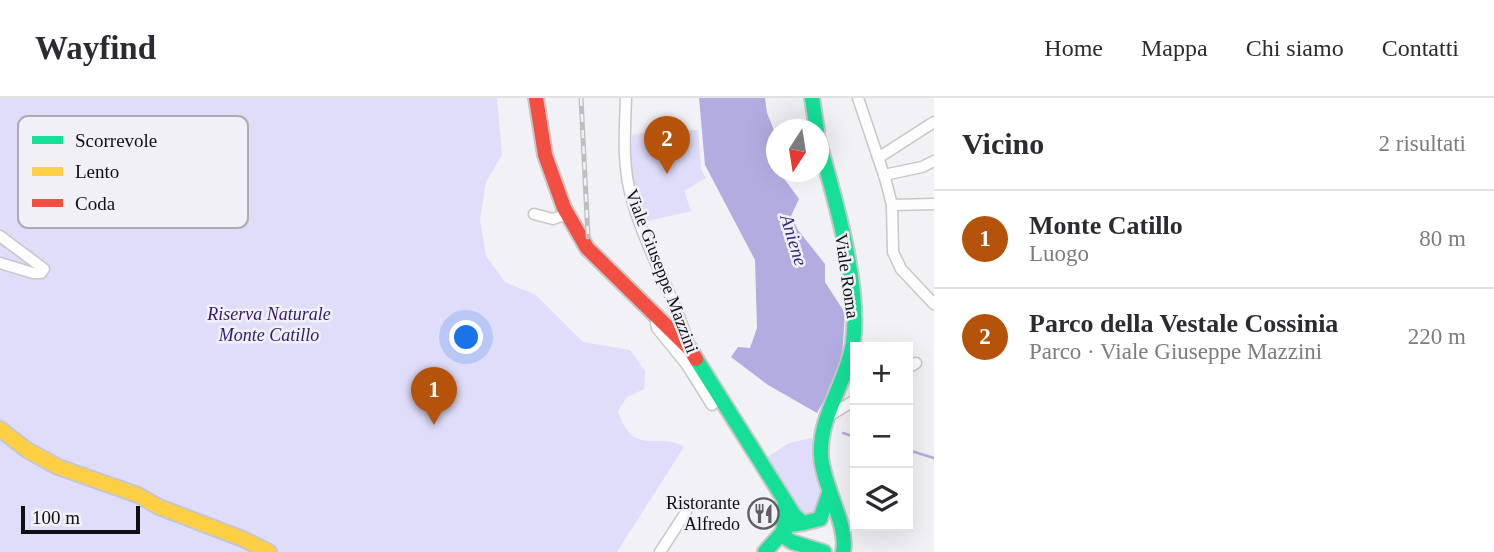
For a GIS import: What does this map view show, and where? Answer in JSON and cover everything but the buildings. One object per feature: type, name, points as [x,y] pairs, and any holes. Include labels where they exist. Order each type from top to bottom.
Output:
[{"type":"main road","points":[[536,98],[545,155],[567,214],[587,248],[690,349]]},
{"type":"main road","points":[[812,98],[815,119]]},
{"type":"main road","name":"Viale Roma","points":[[829,178],[850,281],[854,318],[849,363],[828,416],[821,437],[821,447],[829,493],[845,542]]},
{"type":"main road","name":"Viale Giuseppe Mazzini","points":[[690,349],[792,514],[803,523]]},
{"type":"main road","points":[[0,429],[27,450],[58,467],[138,495],[159,507],[243,539],[269,552]]},
{"type":"main road","points":[[820,519],[829,493]]},
{"type":"main road","points":[[785,502],[782,532],[785,540],[809,545],[824,552]]},
{"type":"main road","points":[[767,552],[782,532],[792,524],[820,519]]},
{"type":"main road","points":[[820,519],[845,542]]},
{"type":"main road","points":[[767,552],[794,544]]},
{"type":"street","name":"Viale Giuseppe Mazzini","points":[[626,98],[625,166],[631,195],[684,326],[690,349]]},
{"type":"street","points":[[858,98],[892,205],[891,239],[895,258],[901,269],[934,304]]},
{"type":"street","points":[[878,158],[934,122]]},
{"type":"street","points":[[884,175],[922,167],[934,161]]},
{"type":"street","points":[[892,205],[934,204]]},
{"type":"street","points":[[534,214],[553,219],[567,214]]},
{"type":"street","points":[[0,236],[44,269],[41,273],[33,273],[0,263]]},
{"type":"street","points":[[658,317],[657,328],[687,365],[712,405]]},
{"type":"street","points":[[828,416],[850,403]]},
{"type":"street","points":[[660,552],[686,512]]},
{"type":"green space","name":"Riserva Naturale Monte Catillo","points":[[0,98],[497,98],[502,155],[486,182],[480,219],[486,256],[505,282],[536,295],[583,342],[630,350],[645,371],[644,389],[627,397],[618,411],[624,426],[639,439],[664,441],[684,447],[617,552],[0,552]]},
{"type":"green space","points":[[660,130],[698,130],[701,169],[706,178],[684,191],[691,211],[644,222],[633,179],[632,135]]},
{"type":"green space","points":[[812,438],[821,492],[820,506],[809,516],[801,515],[764,459],[789,443]]},
{"type":"water","points":[[699,98],[765,98],[769,119],[766,119],[766,182],[787,182],[799,199],[791,216],[798,230],[825,264],[825,282],[845,313],[842,357],[832,386],[817,413],[768,385],[731,357],[738,347],[750,348],[757,328],[755,260],[705,165]]},
{"type":"waterway","name":"Aniene","points":[[843,433],[850,435]]},
{"type":"waterway","name":"Aniene","points":[[913,452],[934,458]]},
{"type":"railway","points":[[581,98],[588,237]]},
{"type":"traffic: fast","points":[[812,98],[815,119]]},
{"type":"traffic: fast","points":[[829,179],[850,268],[854,320],[850,357],[824,426],[821,455],[822,467],[842,530],[843,552]]},
{"type":"traffic: fast","points":[[696,359],[794,515],[803,523],[820,519],[829,493]]},
{"type":"traffic: fast","points":[[785,504],[783,536],[792,542],[824,552]]},
{"type":"traffic: fast","points":[[765,552],[789,525],[803,523]]},
{"type":"traffic: slow","points":[[0,429],[27,450],[58,467],[138,495],[159,507],[243,539],[269,552]]},
{"type":"traffic: jam","points":[[536,98],[545,155],[564,208],[587,248],[690,349],[696,359]]},
{"type":"place","name":"Parco della Vestale Cossinia","points":[[667,174]]},
{"type":"place","name":"Monte Catillo","points":[[434,425]]},
{"type":"place","name":"Ristorante Alfredo","points":[[763,513]]}]
